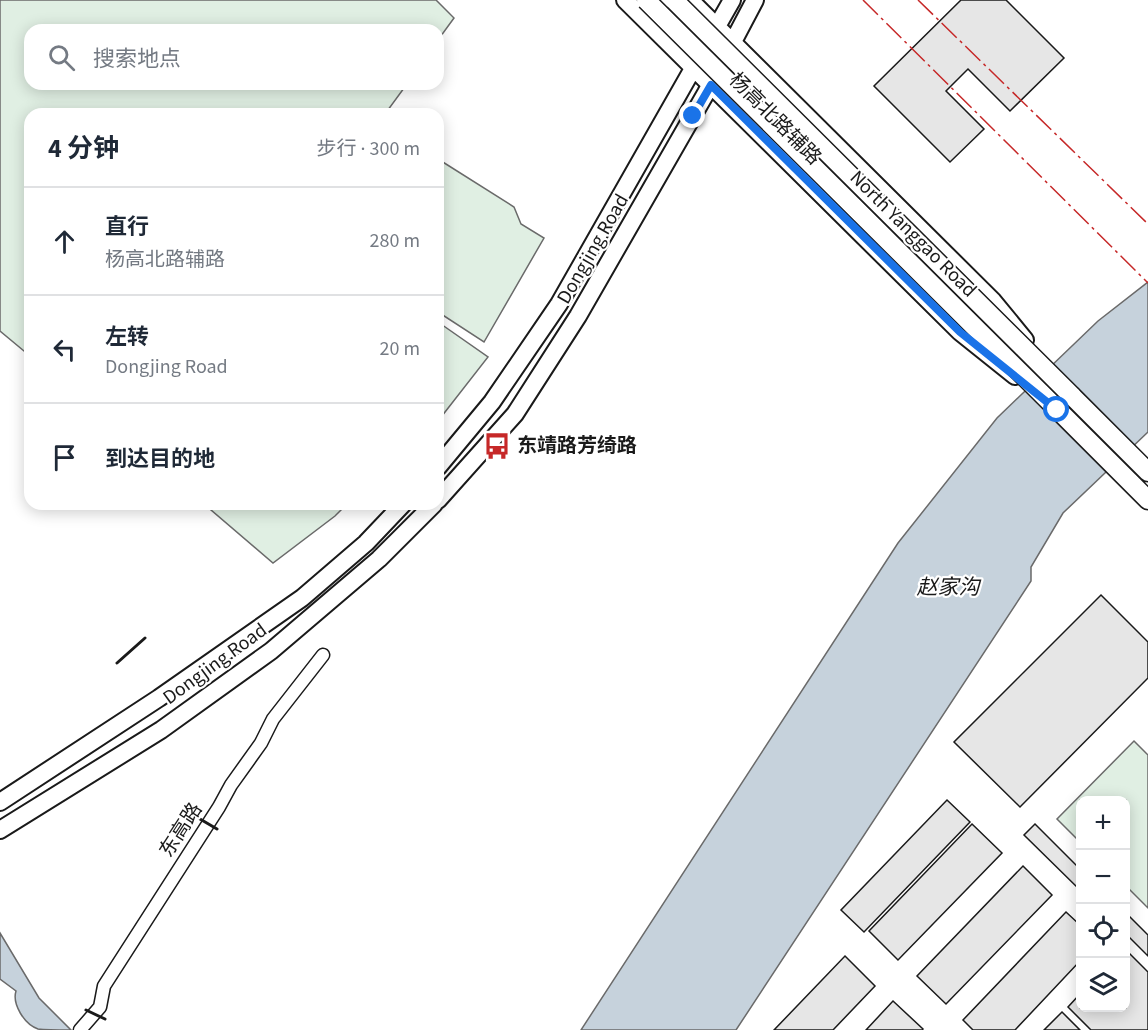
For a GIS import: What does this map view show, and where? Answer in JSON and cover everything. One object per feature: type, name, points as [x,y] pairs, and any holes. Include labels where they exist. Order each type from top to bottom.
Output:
[{"type":"highway","name":"North Yanggao Road","points":[[646,0],[1148,500]]},
{"type":"highway","name":"North Yanggao Road","points":[[674,0],[1148,472]]},
{"type":"main road","name":"杨高北路辅路","points":[[625,0],[690,71],[711,85],[960,332],[1057,410]]},
{"type":"main road","name":"杨高北路辅路","points":[[690,0],[717,27],[736,35],[869,178],[993,301],[1072,396]]},
{"type":"main road","name":"Dongjing Road","points":[[444,460],[492,402],[559,304],[732,0]]},
{"type":"main road","name":"Dongjing Road","points":[[444,493],[515,414],[578,316],[711,85],[755,0]]},
{"type":"main road","name":"Dongjing Road","points":[[0,802],[159,698],[302,598],[366,543],[398,510]]},
{"type":"main road","name":"Dongjing Road","points":[[0,830],[161,730],[271,651],[379,560],[428,510]]},
{"type":"street","name":"东高路","points":[[81,1029],[100,1007],[104,986],[231,785],[261,743],[273,719],[323,655]]},
{"type":"green space","points":[[0,0],[436,0],[454,18],[444,32],[444,24],[24,24],[24,90],[403,90],[389,108],[24,108],[24,351],[0,331]]},
{"type":"green space","points":[[444,163],[514,207],[521,224],[544,238],[484,342],[444,316]]},
{"type":"green space","points":[[444,326],[488,357],[444,413]]},
{"type":"green space","points":[[211,510],[341,510],[335,516],[273,563]]},
{"type":"green space","points":[[1134,741],[1148,755],[1148,908],[1130,890],[1130,796],[1080,796]]},
{"type":"green space","points":[[1076,800],[1076,838],[1057,819]]},
{"type":"water","name":"赵家沟","points":[[1148,282],[1148,432],[1063,513],[1031,567],[1031,581],[736,1030],[581,1030],[898,543],[997,418],[1098,321]]},
{"type":"water","points":[[0,933],[39,998],[71,1030],[38,1029],[28,1023],[20,1013],[16,1002],[16,991],[0,979]]},
{"type":"building","points":[[961,0],[1006,0],[1064,58],[1010,111],[968,69],[946,91],[984,129],[950,162],[874,86]]},
{"type":"building","points":[[1101,595],[1148,642],[1148,678],[1020,807],[954,742]]},
{"type":"building","points":[[947,800],[970,822],[864,932],[841,910]]},
{"type":"building","points":[[972,824],[1002,853],[898,960],[869,931]]},
{"type":"building","points":[[1035,824],[1076,865],[1076,886],[1024,835]]},
{"type":"building","points":[[1023,866],[1052,895],[946,1004],[917,976]]},
{"type":"building","points":[[1066,912],[1076,921],[1076,965],[1015,1030],[973,1030],[963,1020]]},
{"type":"building","points":[[1130,917],[1148,935],[1148,956],[1130,938]]},
{"type":"building","points":[[1130,954],[1148,972],[1148,1030],[1091,1030],[1068,1007],[1076,998],[1076,1012],[1130,1012]]},
{"type":"building","points":[[845,956],[875,986],[833,1030],[774,1030]]},
{"type":"building","points":[[893,1001],[923,1029],[866,1030]]},
{"type":"building","points":[[1062,1012],[1080,1030],[1044,1030]]},
{"type":"wall","points":[[117,663],[145,638]]},
{"type":"wall","points":[[200,819],[217,829]]},
{"type":"wall","points":[[86,1010],[105,1019]]},
{"type":"power","points":[[863,0],[1148,283]]},
{"type":"power","points":[[918,0],[1148,224]]},
{"type":"place","name":"东靖路芳绮路","points":[[497,446]]},
{"type":"route","points":[[693,116],[711,85],[960,332],[1057,410]]}]
